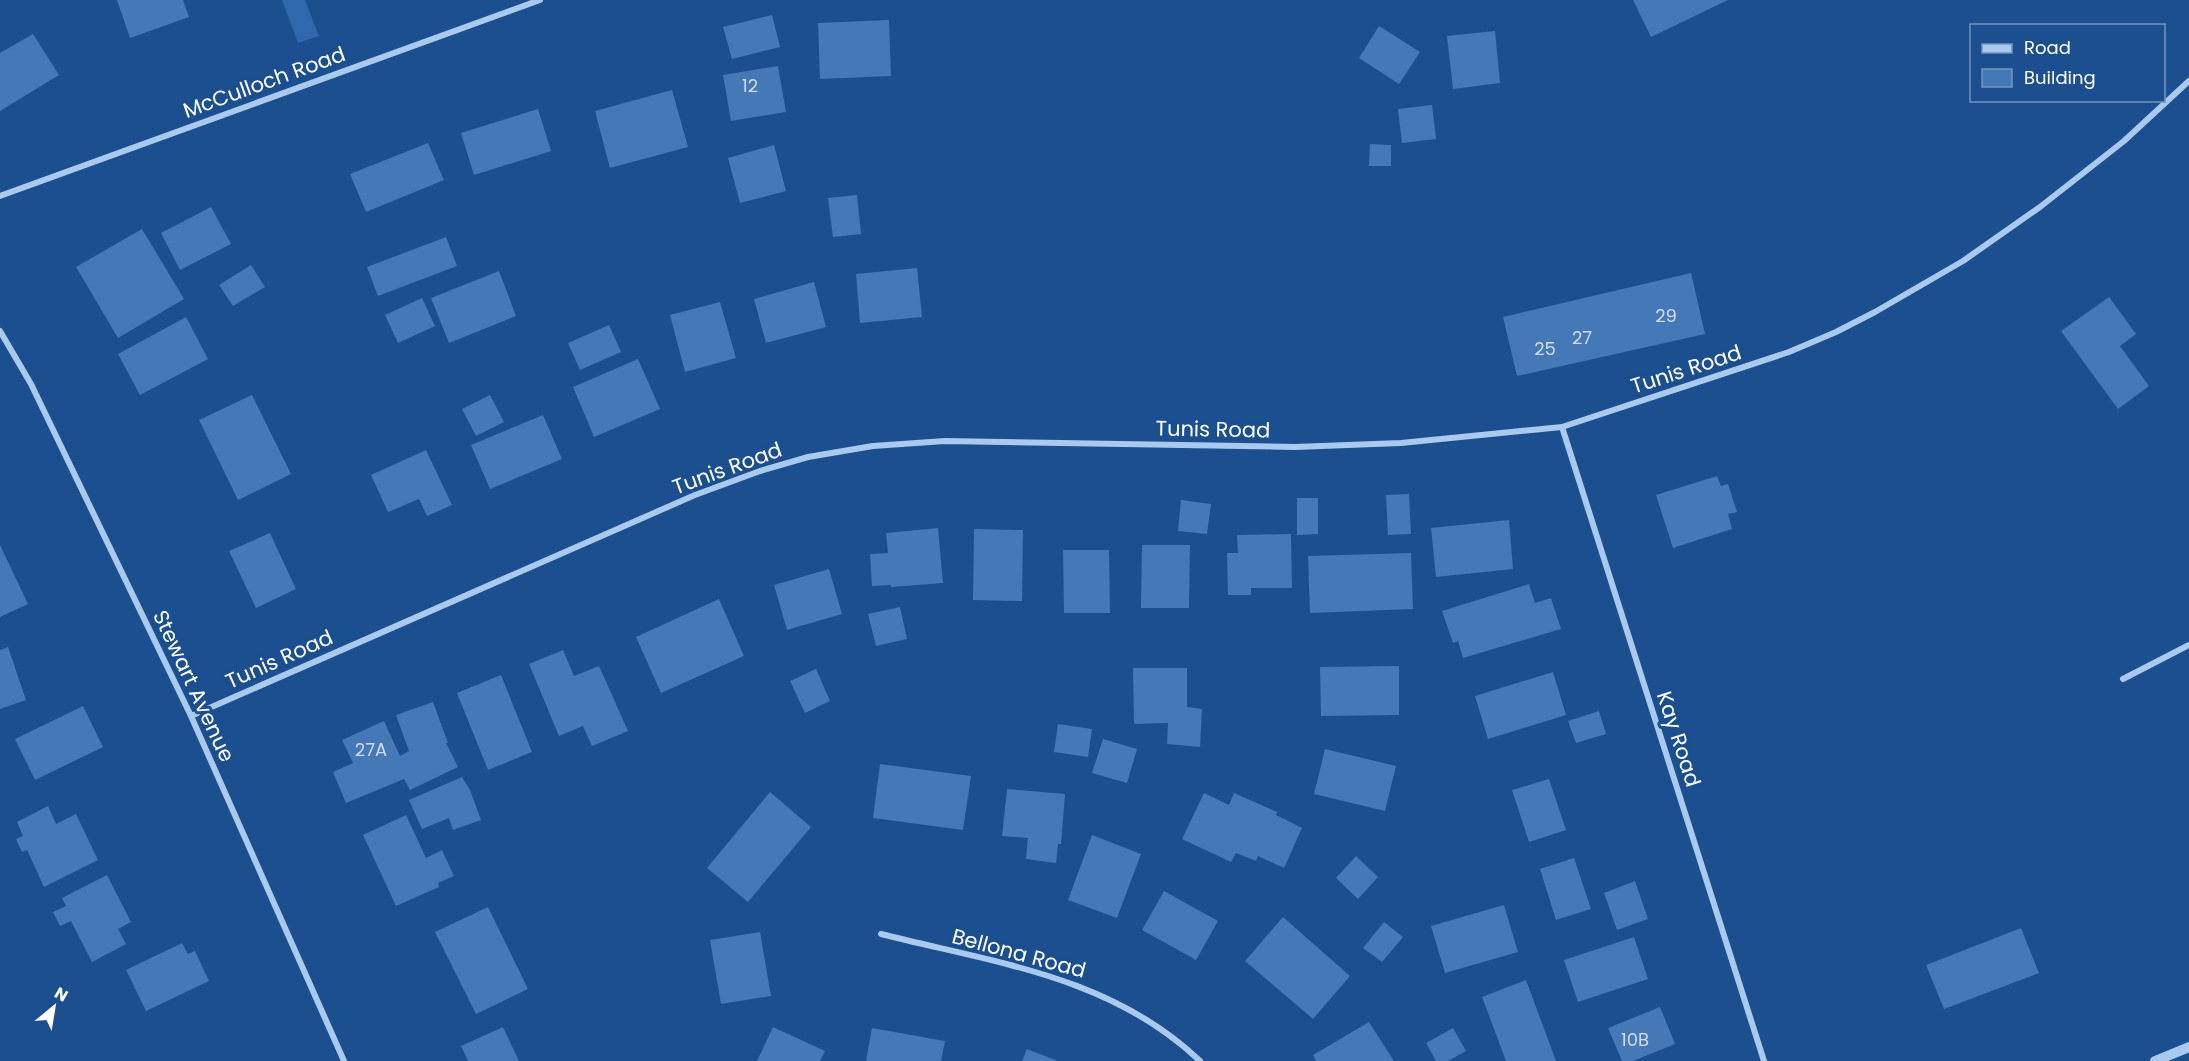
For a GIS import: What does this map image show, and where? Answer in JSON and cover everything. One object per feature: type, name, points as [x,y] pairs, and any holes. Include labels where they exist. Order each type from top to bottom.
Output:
[{"type":"street","name":"McCulloch Road","points":[[0,196],[540,0]]},
{"type":"street","name":"Tunis Road","points":[[191,716],[695,495],[760,471],[808,457],[873,446],[945,441],[1295,447],[1401,443],[1562,427],[1789,352],[1875,312],[1963,261],[2040,207],[2124,141],[2189,81]]},
{"type":"street","name":"Stewart Avenue","points":[[0,331],[31,384],[191,716],[344,1061]]},
{"type":"street","name":"Kay Road","points":[[1562,427],[1764,1061]]},
{"type":"street","points":[[2123,679],[2188,648]]},
{"type":"street","name":"Bellona Road","points":[[881,934],[1037,971],[1086,988],[1162,1031],[1200,1061]]},
{"type":"street","points":[[2155,1061],[2189,1047]]},
{"type":"shaded area","points":[[282,0],[305,0],[319,36],[298,43]]},
{"type":"building","points":[[117,0],[183,0],[189,17],[130,38]]},
{"type":"building","points":[[1633,0],[1728,0],[1651,37]]},
{"type":"building","points":[[772,15],[780,47],[732,59],[723,27]]},
{"type":"building","points":[[889,20],[891,76],[820,79],[818,23]]},
{"type":"building","points":[[1379,26],[1420,52],[1399,84],[1359,58]]},
{"type":"building","points":[[1495,31],[1500,83],[1453,89],[1447,36]]},
{"type":"building","points":[[33,34],[59,75],[0,111],[0,53]]},
{"type":"building","points":[[778,66],[786,112],[731,121],[723,75]]},
{"type":"building","points":[[672,90],[688,147],[610,168],[595,111]]},
{"type":"building","points":[[1432,105],[1436,139],[1402,143],[1398,109]]},
{"type":"building","points":[[538,109],[551,151],[474,175],[461,133]]},
{"type":"building","points":[[428,143],[444,180],[366,212],[350,174]]},
{"type":"building","points":[[1370,144],[1391,145],[1391,166],[1369,166]]},
{"type":"building","points":[[774,145],[786,191],[740,203],[728,158]]},
{"type":"building","points":[[857,195],[861,234],[833,237],[828,198]]},
{"type":"building","points":[[211,207],[231,244],[180,270],[161,233]]},
{"type":"building","points":[[142,229],[184,299],[118,338],[76,267]]},
{"type":"building","points":[[446,237],[457,266],[378,296],[367,267]]},
{"type":"building","points":[[251,265],[265,287],[233,306],[219,285]]},
{"type":"building","points":[[917,268],[922,317],[860,323],[856,274]]},
{"type":"building","points":[[499,271],[516,316],[449,343],[431,298]]},
{"type":"building","points":[[1691,273],[1705,334],[1517,376],[1503,317]]},
{"type":"building","points":[[814,282],[826,327],[766,343],[754,299]]},
{"type":"building","points":[[2109,297],[2136,334],[2120,346],[2149,386],[2118,409],[2061,331]]},
{"type":"building","points":[[422,298],[435,326],[398,343],[385,315]]},
{"type":"building","points":[[720,302],[736,358],[685,372],[670,315]]},
{"type":"building","points":[[186,317],[208,359],[140,395],[118,354]]},
{"type":"building","points":[[609,325],[621,352],[580,370],[568,343]]},
{"type":"building","points":[[638,359],[660,409],[594,437],[573,387]]},
{"type":"building","points":[[252,395],[291,474],[238,500],[199,420]]},
{"type":"building","points":[[490,395],[504,422],[476,436],[462,409]]},
{"type":"building","points":[[543,415],[562,459],[490,489],[471,445]]},
{"type":"building","points":[[426,450],[452,505],[427,516],[419,499],[388,512],[371,475]]},
{"type":"building","points":[[1717,476],[1721,486],[1728,484],[1737,512],[1728,514],[1732,529],[1673,548],[1656,495]]},
{"type":"building","points":[[1409,494],[1411,534],[1388,535],[1386,495]]},
{"type":"building","points":[[1297,498],[1318,498],[1318,534],[1297,535]]},
{"type":"building","points":[[1181,500],[1211,504],[1207,534],[1178,531]]},
{"type":"building","points":[[1509,520],[1513,569],[1436,577],[1431,528]]},
{"type":"building","points":[[938,528],[943,583],[891,587],[891,585],[872,586],[870,554],[888,553],[886,533]]},
{"type":"building","points":[[974,529],[1023,530],[1022,601],[973,600]]},
{"type":"building","points":[[270,533],[296,589],[256,608],[229,551]]},
{"type":"building","points":[[1291,534],[1292,588],[1251,588],[1251,595],[1228,595],[1227,553],[1238,553],[1237,535]]},
{"type":"building","points":[[0,545],[28,604],[0,617]]},
{"type":"building","points":[[1142,545],[1190,545],[1189,608],[1141,608]]},
{"type":"building","points":[[1063,550],[1109,550],[1110,613],[1064,613]]},
{"type":"building","points":[[1411,553],[1413,609],[1310,613],[1308,556]]},
{"type":"building","points":[[829,569],[842,614],[787,630],[774,585]]},
{"type":"building","points":[[1529,584],[1535,603],[1551,598],[1561,629],[1463,658],[1458,641],[1453,643],[1442,611]]},
{"type":"building","points":[[719,599],[744,656],[661,693],[636,637]]},
{"type":"building","points":[[900,607],[907,639],[876,646],[868,614]]},
{"type":"building","points":[[8,647],[26,700],[0,709],[0,650]]},
{"type":"building","points":[[563,650],[574,676],[599,666],[628,731],[592,746],[583,726],[559,736],[529,664]]},
{"type":"building","points":[[1399,666],[1399,715],[1321,716],[1320,667]]},
{"type":"building","points":[[1133,668],[1187,668],[1187,707],[1202,709],[1200,747],[1167,744],[1168,723],[1134,724]]},
{"type":"building","points":[[816,669],[830,701],[805,713],[790,681]]},
{"type":"building","points":[[1553,672],[1566,715],[1488,739],[1475,696]]},
{"type":"building","points":[[501,675],[532,752],[488,770],[457,693]]},
{"type":"building","points":[[433,702],[448,743],[446,743],[458,767],[410,790],[404,779],[346,803],[333,772],[353,763],[342,740],[384,721],[400,756],[409,751],[396,715]]},
{"type":"building","points":[[83,706],[103,747],[35,780],[15,739]]},
{"type":"building","points":[[1599,711],[1606,734],[1576,743],[1568,721]]},
{"type":"building","points":[[1058,724],[1092,729],[1088,757],[1054,752]]},
{"type":"building","points":[[1103,739],[1137,749],[1127,783],[1092,773]]},
{"type":"building","points":[[1325,749],[1396,766],[1385,811],[1314,794]]},
{"type":"building","points":[[880,764],[971,776],[963,830],[873,818]]},
{"type":"building","points":[[462,777],[470,790],[481,820],[453,830],[449,818],[422,829],[409,800]]},
{"type":"building","points":[[1549,779],[1566,830],[1529,842],[1512,790]]},
{"type":"building","points":[[1007,789],[1065,794],[1061,844],[1058,844],[1056,863],[1026,859],[1028,838],[1002,836]]},
{"type":"building","points":[[770,792],[811,827],[748,902],[707,868]]},
{"type":"building","points":[[1204,793],[1229,805],[1234,793],[1277,812],[1276,815],[1302,828],[1284,868],[1258,856],[1256,861],[1236,853],[1231,862],[1182,839]]},
{"type":"building","points":[[48,806],[56,824],[76,814],[98,860],[44,887],[27,850],[22,852],[16,839],[23,836],[17,822]]},
{"type":"building","points":[[406,815],[426,858],[442,850],[454,876],[438,883],[439,887],[396,906],[363,835]]},
{"type":"building","points":[[1092,835],[1141,854],[1117,918],[1068,900]]},
{"type":"building","points":[[1356,856],[1378,877],[1358,899],[1336,878]]},
{"type":"building","points":[[1574,858],[1591,909],[1556,920],[1540,869]]},
{"type":"building","points":[[107,875],[131,922],[118,929],[126,944],[92,962],[71,921],[60,926],[53,912],[66,906],[62,898]]},
{"type":"building","points":[[1635,881],[1648,919],[1617,930],[1604,893]]},
{"type":"building","points":[[1164,891],[1218,921],[1196,960],[1142,930]]},
{"type":"building","points":[[1504,905],[1518,952],[1445,973],[1431,926]]},
{"type":"building","points":[[488,907],[528,989],[476,1014],[435,932]]},
{"type":"building","points":[[1283,917],[1350,976],[1313,1019],[1245,961]]},
{"type":"building","points":[[1384,922],[1403,937],[1382,962],[1363,948]]},
{"type":"building","points":[[2021,928],[2039,973],[1944,1009],[1926,965]]},
{"type":"building","points":[[760,932],[771,996],[721,1004],[710,940]]},
{"type":"building","points":[[1634,937],[1648,979],[1578,1002],[1564,960]]},
{"type":"building","points":[[182,943],[188,954],[195,951],[209,981],[146,1011],[126,970]]},
{"type":"building","points":[[1526,980],[1556,1061],[1506,1061],[1482,997]]},
{"type":"building","points":[[1660,1007],[1675,1044],[1633,1061],[1622,1061],[1608,1028]]},
{"type":"building","points":[[1369,1022],[1394,1061],[1316,1061],[1313,1055]]},
{"type":"building","points":[[503,1027],[519,1061],[468,1061],[461,1046]]},
{"type":"building","points":[[773,1027],[825,1051],[820,1061],[757,1061]]},
{"type":"building","points":[[872,1028],[945,1041],[941,1061],[866,1061]]},
{"type":"building","points":[[1453,1028],[1466,1051],[1448,1061],[1436,1061],[1426,1043]]},
{"type":"building","points":[[1027,1049],[1058,1061],[1022,1061]]}]
